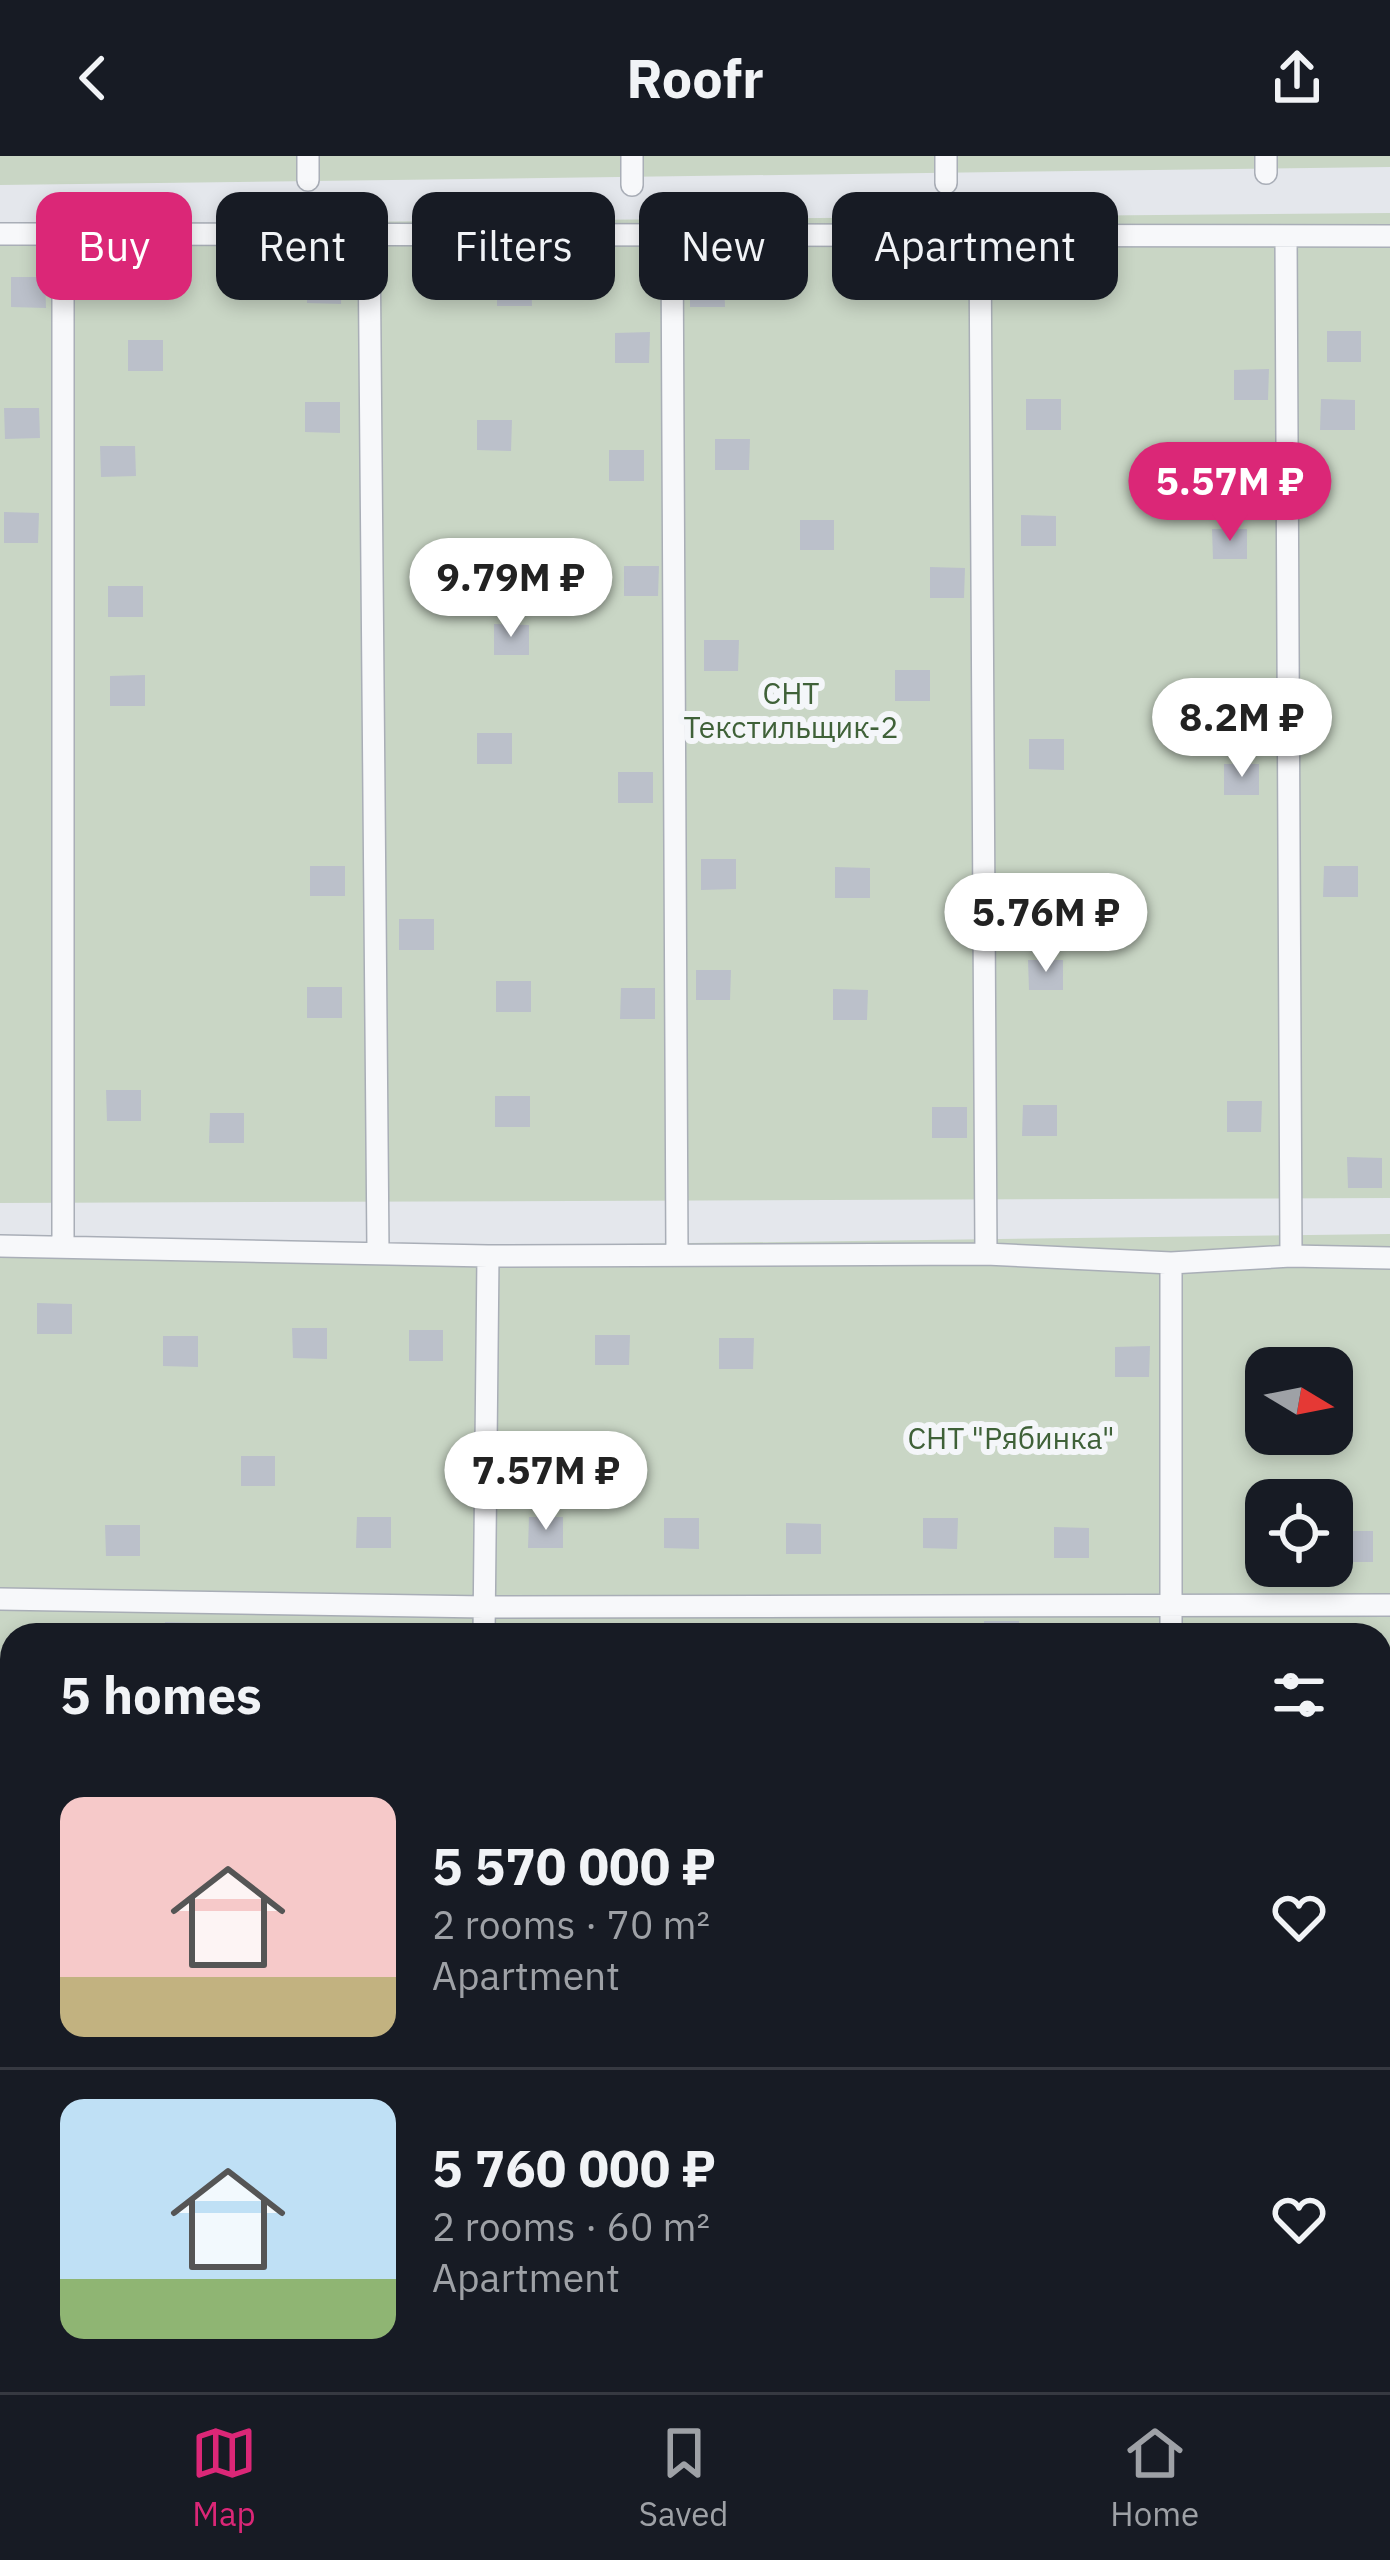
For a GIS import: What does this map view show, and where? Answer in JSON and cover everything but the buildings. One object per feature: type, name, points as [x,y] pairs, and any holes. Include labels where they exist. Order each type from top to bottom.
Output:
[{"type":"lane","points":[[308,156],[308,181]]},
{"type":"lane","points":[[632,156],[632,185]]},
{"type":"lane","points":[[946,156],[946,183]]},
{"type":"lane","points":[[388,232],[639,237]]},
{"type":"lane","points":[[0,234],[36,233]]},
{"type":"lane","points":[[1286,236],[1292,1256]]},
{"type":"lane","points":[[1118,237],[1390,236]]},
{"type":"lane","points":[[63,300],[63,1245]]},
{"type":"lane","points":[[370,300],[378,1251]]},
{"type":"lane","points":[[671,300],[676,1255]]},
{"type":"lane","points":[[980,300],[986,1254]]},
{"type":"lane","points":[[0,1246],[488,1256],[986,1254],[1172,1263],[1292,1256],[1390,1258]]},
{"type":"lane","points":[[484,1623],[488,1256]]},
{"type":"lane","points":[[1171,1623],[1172,1263]]},
{"type":"lane","points":[[0,1599],[484,1607],[1390,1605]]},
{"type":"green space","points":[[0,156],[1390,156],[1390,167],[0,185]]},
{"type":"green space","name":"СНТ Текстильщик-2","points":[[1390,213],[1390,1198],[0,1203],[0,225],[36,225],[36,300],[192,300],[192,223],[216,223],[216,300],[388,300],[388,222],[412,221],[412,300],[615,300],[615,220],[639,219],[639,300],[808,300],[808,218],[832,218],[832,300],[1118,300],[1118,215]]},
{"type":"green space","name":"СНТ \"Рябинка\"","points":[[1390,1234],[1390,1623],[0,1623],[0,1252]]}]
